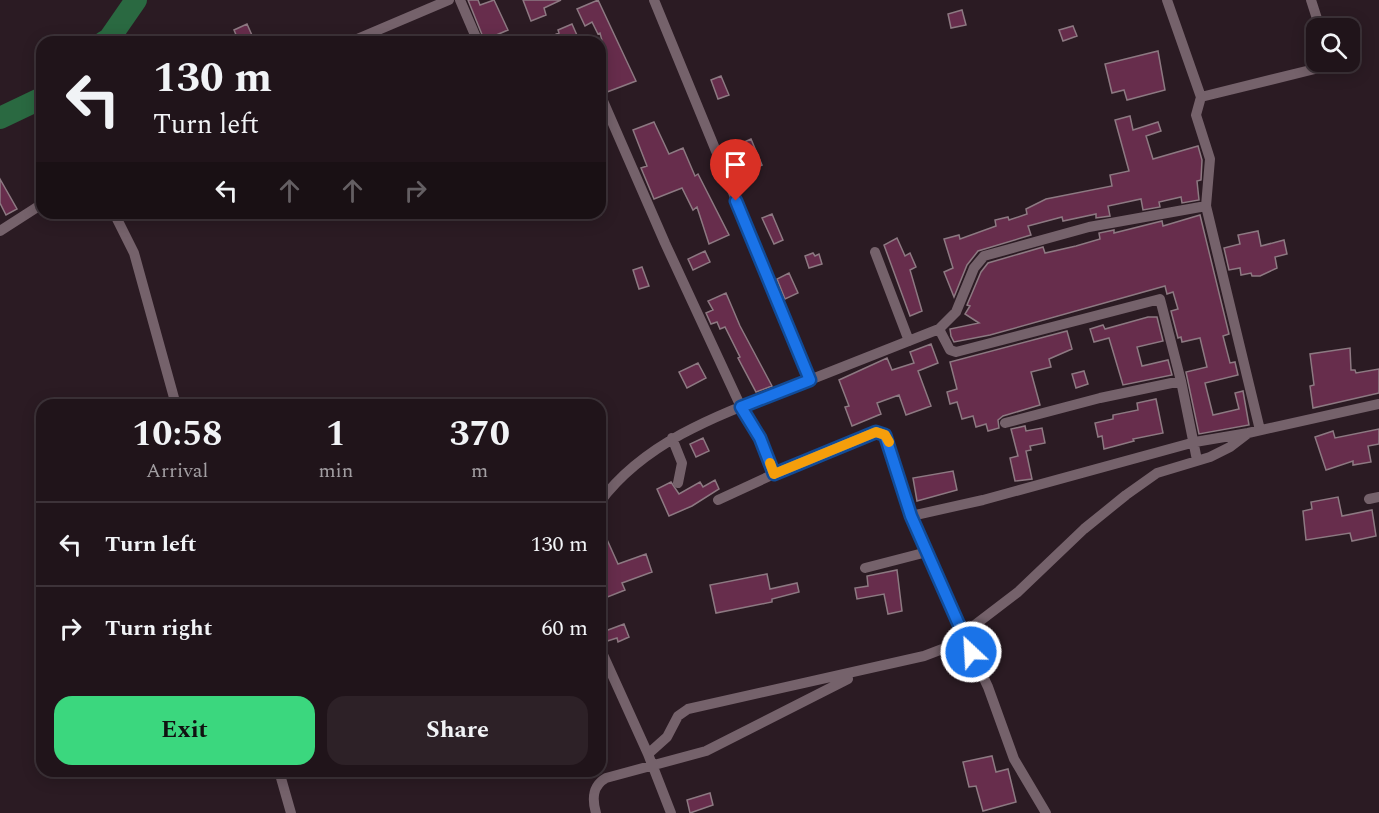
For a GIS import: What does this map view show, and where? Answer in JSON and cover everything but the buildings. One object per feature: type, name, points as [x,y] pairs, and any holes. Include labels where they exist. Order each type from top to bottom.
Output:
[{"type":"street","points":[[365,36],[449,0]]},
{"type":"street","points":[[460,0],[475,36]]},
{"type":"street","points":[[654,0],[810,380]]},
{"type":"street","points":[[1167,0],[1202,97],[1196,115],[1210,159],[1206,206],[1260,430]]},
{"type":"street","points":[[1311,0],[1317,18]]},
{"type":"street","points":[[1202,97],[1306,71]]},
{"type":"street","points":[[606,107],[741,407],[760,438],[774,474]]},
{"type":"street","points":[[606,494],[638,463],[672,438],[741,407],[939,329],[956,312],[974,268],[984,256],[1089,227],[1206,206]]},
{"type":"street","points":[[0,231],[36,208]]},
{"type":"street","points":[[117,219],[134,253],[174,399]]},
{"type":"street","points":[[875,252],[909,341]]},
{"type":"street","points":[[939,329],[950,350],[956,352],[1158,299],[1163,302],[1195,442],[1197,460]]},
{"type":"street","points":[[1005,423],[1100,398],[1181,381]]},
{"type":"street","points":[[911,516],[983,500],[1195,442],[1248,434],[1379,404]]},
{"type":"street","points":[[718,500],[876,432],[888,439],[911,516],[988,687],[1014,759],[1046,813]]},
{"type":"street","points":[[650,759],[667,737],[678,716],[688,709],[860,672],[924,656],[945,648],[1018,592],[1084,529],[1157,473],[1230,447],[1248,434]]},
{"type":"street","points":[[672,438],[682,464],[678,483]]},
{"type":"street","points":[[865,568],[927,552]]},
{"type":"street","points":[[606,661],[650,759],[671,813]]},
{"type":"street","points":[[596,813],[593,801],[596,788],[601,782],[615,774],[650,759],[706,751],[860,672]]},
{"type":"street","points":[[281,777],[291,813]]},
{"type":"waterway","points":[[111,36],[136,0]]},
{"type":"waterway","points":[[0,118],[36,101]]},
{"type":"slow traffic","points":[[770,463],[774,474],[876,432],[885,435],[889,442]]},
{"type":"route","points":[[736,201],[810,380],[741,407],[760,438],[774,474],[876,432],[885,435],[911,516],[971,652]]}]
